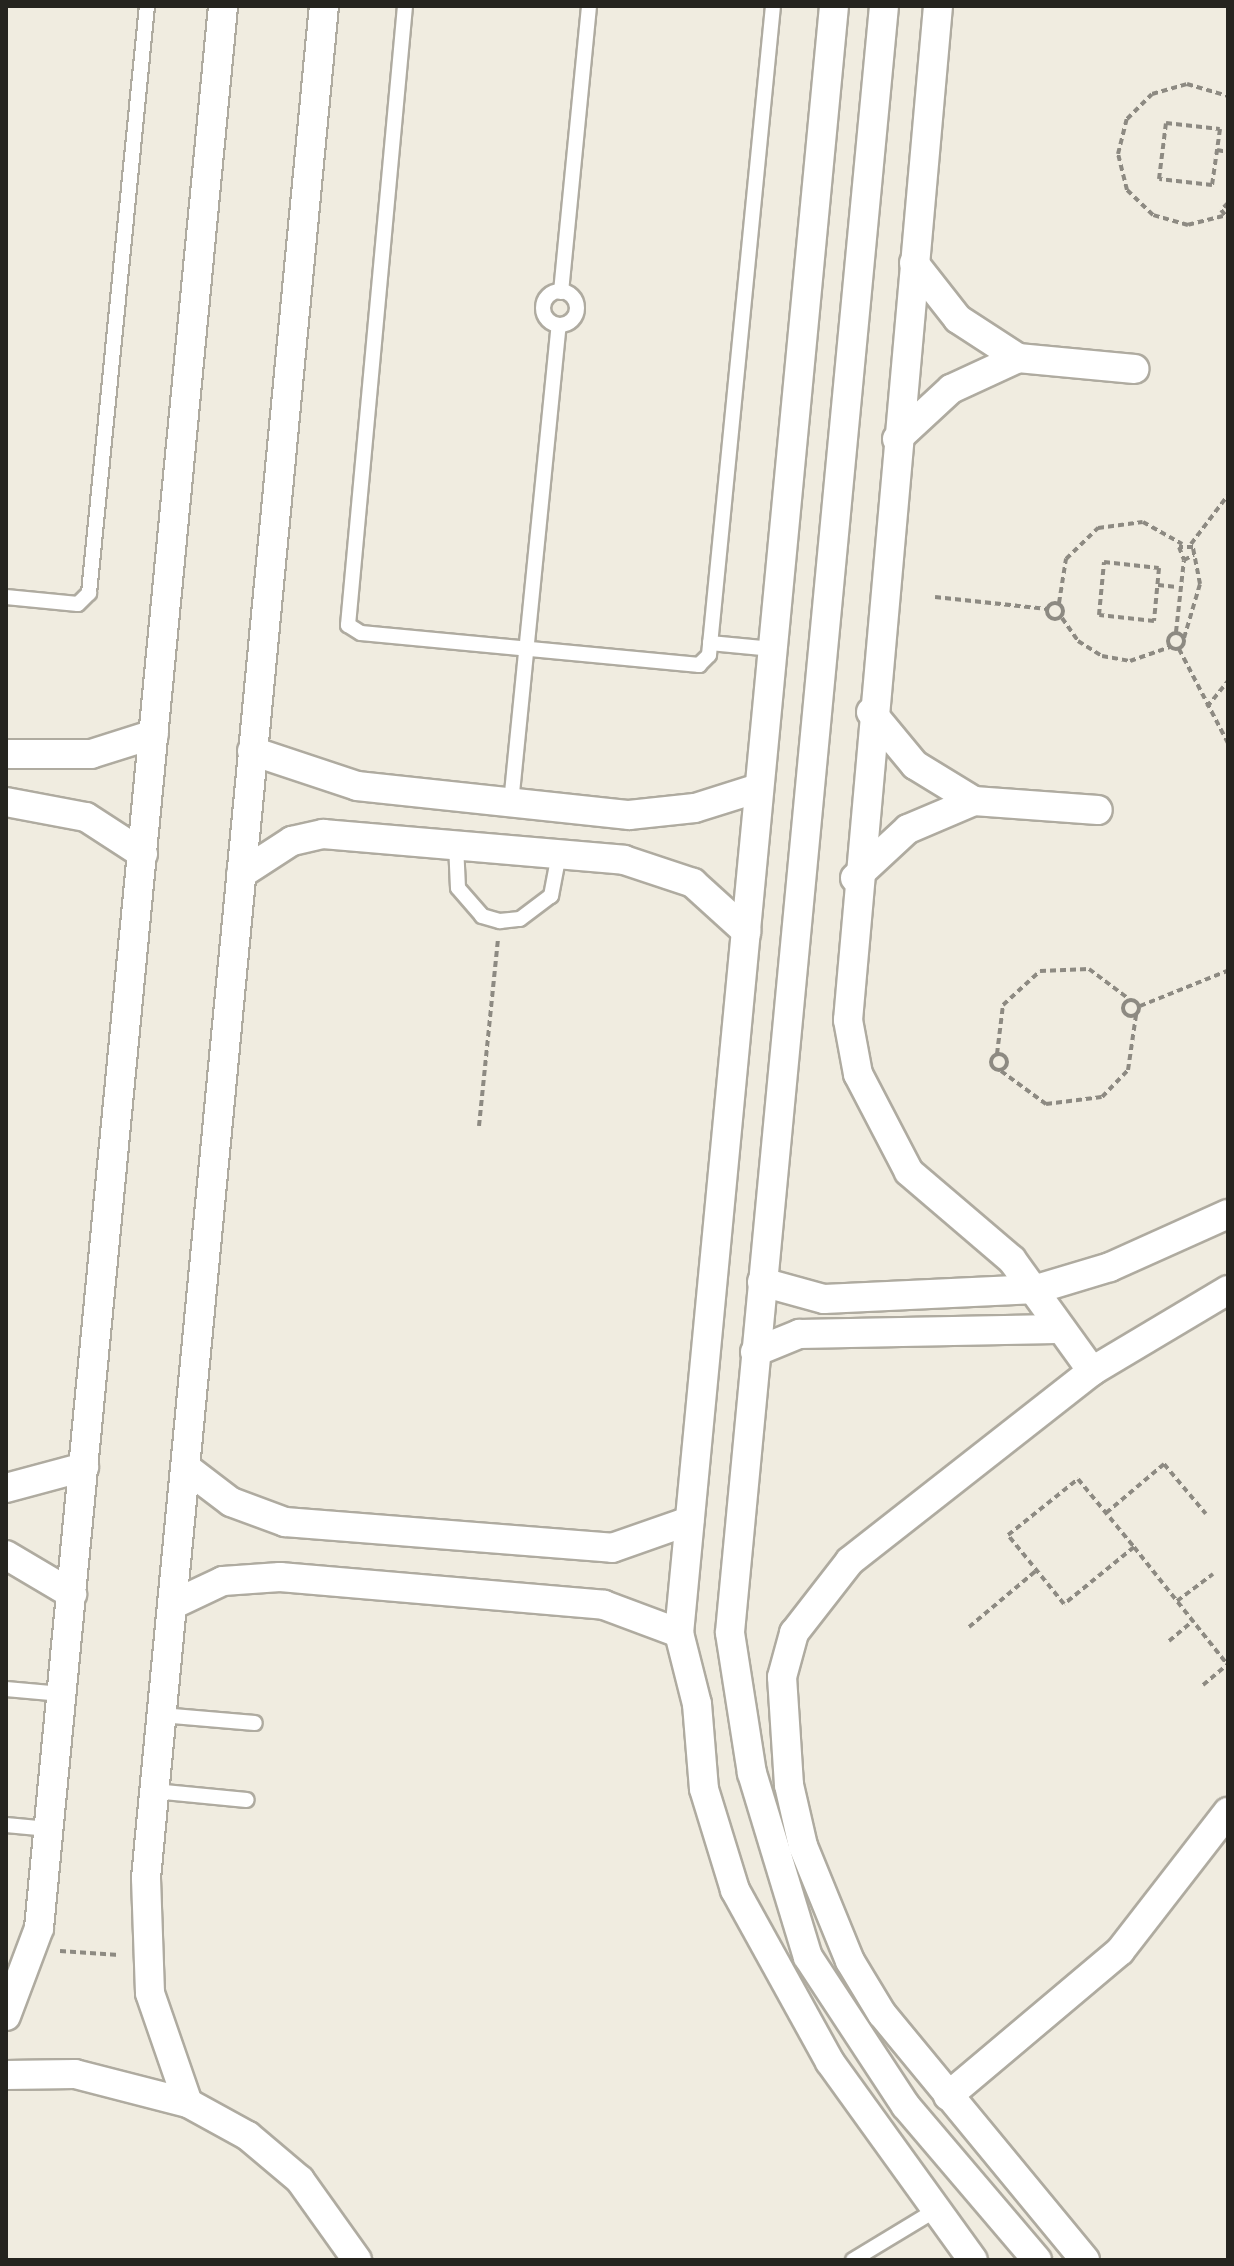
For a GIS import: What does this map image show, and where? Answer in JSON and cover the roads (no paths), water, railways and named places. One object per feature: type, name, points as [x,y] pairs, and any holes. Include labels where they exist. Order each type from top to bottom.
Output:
[{"type":"street","points":[[6,2016],[39,1928],[223,6]]},
{"type":"street","points":[[188,2103],[165,2049],[144,1936],[161,1715],[324,6]]},
{"type":"street","points":[[834,6],[679,1633],[697,1704],[704,1789],[735,1890],[830,2062],[963,2257]]},
{"type":"street","points":[[884,6],[730,1633],[743,1731],[781,1874],[808,1957],[851,2031],[1037,2260]]},
{"type":"street","points":[[938,6],[855,878],[848,1020],[858,1074],[879,1126],[909,1172],[1037,1289],[1056,1329],[1092,1371]]},
{"type":"street","points":[[914,263],[958,319],[1018,358],[1134,369]]},
{"type":"street","points":[[897,439],[951,389],[1018,358]]},
{"type":"street","points":[[780,579],[809,597],[828,584]]},
{"type":"street","points":[[769,691],[777,681],[801,678],[817,695]]},
{"type":"street","points":[[871,712],[915,765],[974,801]]},
{"type":"street","points":[[6,754],[91,754],[154,734]]},
{"type":"street","points":[[252,751],[330,781],[629,815],[695,808],[759,788]]},
{"type":"street","points":[[855,878],[908,829],[974,801],[1098,810]]},
{"type":"street","points":[[6,802],[86,817],[143,854]]},
{"type":"street","points":[[241,874],[278,848],[323,834],[559,854],[660,868],[702,890],[746,931]]},
{"type":"street","points":[[762,1282],[824,1299],[1037,1289],[1110,1267],[1228,1214]]},
{"type":"street","points":[[1085,2260],[882,2014],[823,1904],[789,1785],[782,1677],[794,1633],[850,1561],[1092,1371],[1228,1290]]},
{"type":"street","points":[[755,1352],[799,1334],[1056,1329]]},
{"type":"street","points":[[6,1488],[84,1467]]},
{"type":"street","points":[[185,1467],[231,1502],[285,1522],[612,1548],[689,1521]]},
{"type":"street","points":[[6,1555],[72,1594]]},
{"type":"street","points":[[172,1605],[223,1581],[280,1577],[604,1605],[679,1633]]},
{"type":"street","points":[[948,2096],[1120,1951],[1228,1812]]},
{"type":"street","points":[[6,2075],[75,2074],[188,2103],[248,2136],[300,2180],[357,2260]]},
{"type":"lane","points":[[6,597],[78,604],[89,593],[147,6]]},
{"type":"lane","points":[[405,6],[345,618],[361,633],[699,665],[710,643],[773,6]]},
{"type":"lane","points":[[559,325],[544,307],[561,292],[589,6]]},
{"type":"lane","points":[[511,803],[559,325],[577,309],[561,292]]},
{"type":"lane","points":[[710,643],[773,649]]},
{"type":"lane","points":[[456,844],[458,888],[482,916],[500,921],[537,911],[551,896],[559,854]]},
{"type":"lane","points":[[6,1689],[62,1694]]},
{"type":"lane","points":[[161,1715],[255,1723]]},
{"type":"lane","points":[[154,1791],[247,1800]]},
{"type":"lane","points":[[6,1825],[49,1829]]},
{"type":"lane","points":[[853,2260],[934,2211]]}]
